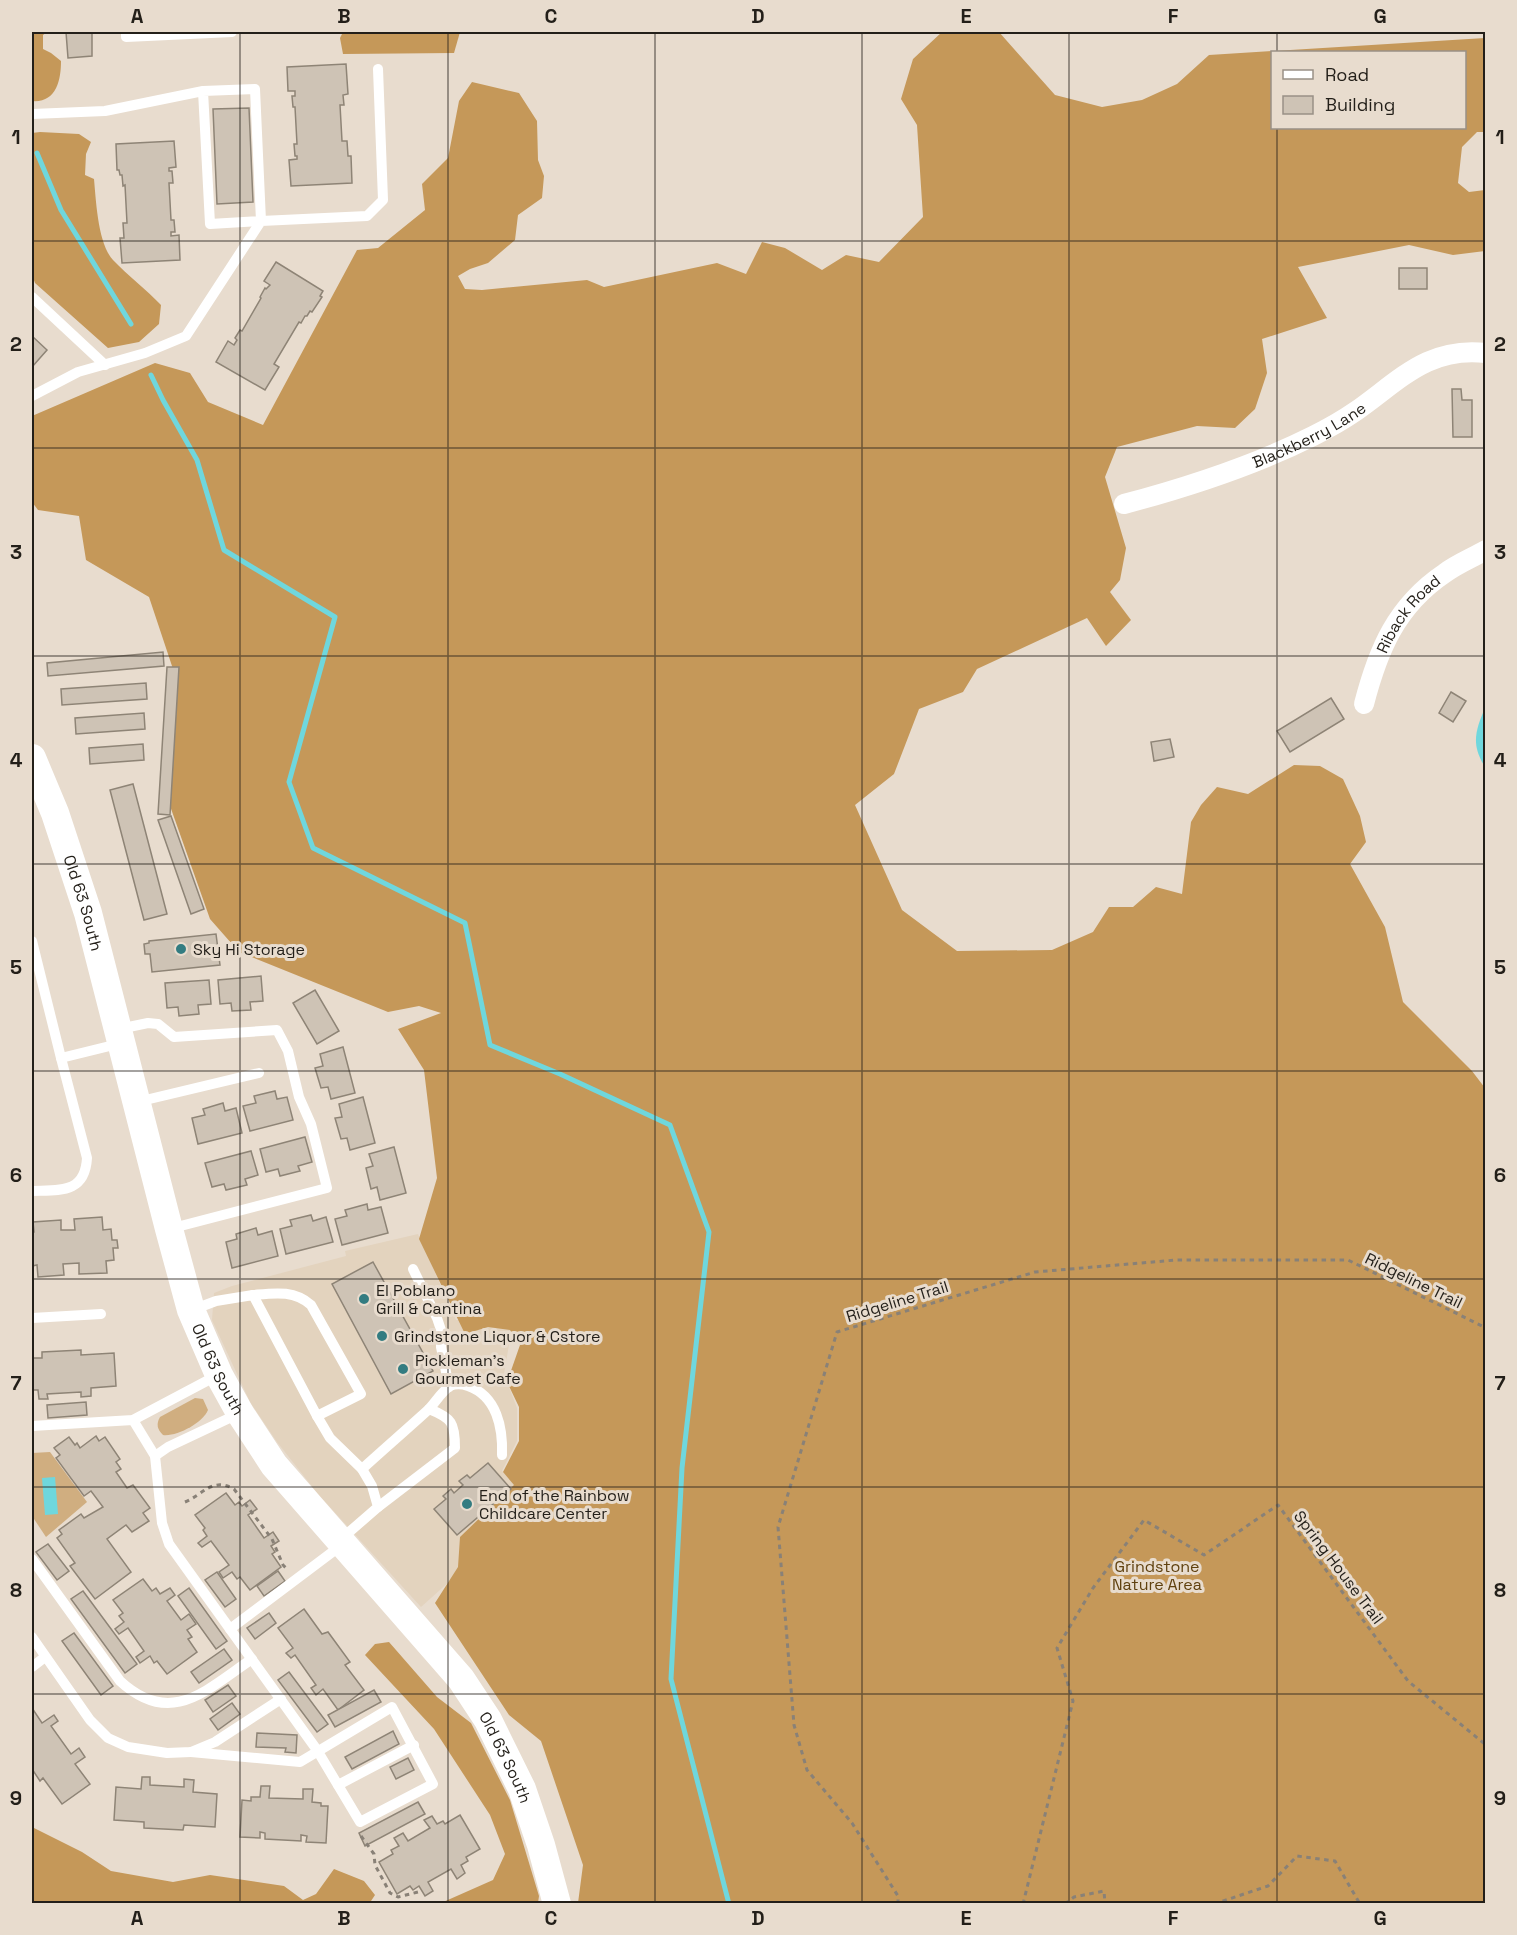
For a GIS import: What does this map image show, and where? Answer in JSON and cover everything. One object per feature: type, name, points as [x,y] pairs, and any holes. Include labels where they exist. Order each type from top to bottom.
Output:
[{"type":"main road","name":"Old 63 South","points":[[32,758],[55,813],[88,913],[191,1310],[219,1375],[240,1413],[274,1465],[461,1679],[488,1720],[522,1789],[541,1845],[557,1904]]},
{"type":"street","name":"Blackberry Lane","points":[[1124,504],[1182,488],[1271,455],[1314,436],[1355,412],[1406,372],[1447,354],[1467,351],[1485,353]]},
{"type":"street","name":"Riback Road","points":[[1364,704],[1374,667],[1386,638],[1402,613],[1422,591],[1445,573],[1485,550]]},
{"type":"lane","points":[[126,32],[126,37],[232,32]]},
{"type":"lane","points":[[203,91],[210,224],[367,216],[383,200],[378,69]]},
{"type":"lane","points":[[32,114],[105,111],[203,91],[255,89],[261,221],[186,336],[145,353],[78,372],[32,396]]},
{"type":"lane","points":[[32,297],[105,365]]},
{"type":"lane","points":[[32,942],[87,1158],[86,1172],[79,1181],[67,1189],[32,1191]]},
{"type":"lane","points":[[61,1058],[148,1023],[158,1024],[174,1037],[277,1030],[288,1051],[299,1097],[314,1135],[327,1188],[169,1229]]},
{"type":"lane","points":[[137,1102],[259,1073]]},
{"type":"lane","points":[[413,1269],[441,1330],[441,1347],[449,1387]]},
{"type":"lane","points":[[191,1310],[216,1301],[253,1295],[290,1293],[303,1298],[311,1305],[361,1394],[317,1416]]},
{"type":"lane","points":[[253,1295],[317,1416],[330,1438],[362,1469],[372,1486],[378,1507]]},
{"type":"lane","points":[[32,1318],[100,1314]]},
{"type":"lane","points":[[32,1426],[133,1419],[219,1375]]},
{"type":"lane","points":[[362,1469],[429,1409],[449,1387],[461,1383],[478,1389],[491,1401],[503,1439],[502,1455]]},
{"type":"lane","points":[[230,1629],[297,1579],[378,1507],[455,1448],[455,1432],[450,1419],[429,1409]]},
{"type":"lane","points":[[155,1456],[168,1447],[240,1413]]},
{"type":"lane","points":[[32,1637],[90,1720],[108,1738],[128,1747],[167,1753],[191,1752],[300,1762],[317,1750],[392,1707],[433,1784],[360,1822],[317,1750],[169,1544],[162,1523],[155,1456],[133,1419]]},
{"type":"lane","points":[[32,1559],[120,1681],[144,1698],[161,1703],[186,1700],[203,1692],[252,1659]]},
{"type":"lane","points":[[32,1667],[45,1657]]},
{"type":"lane","points":[[191,1752],[215,1742],[280,1699]]},
{"type":"lane","points":[[338,1785],[414,1745]]},
{"type":"path","name":"Ridgeline Trail","points":[[898,1904],[898,1896],[852,1823],[807,1770],[794,1725],[778,1527],[837,1332],[1035,1272],[1176,1260],[1348,1260],[1485,1328]]},
{"type":"path","points":[[185,1502],[214,1485],[226,1485],[234,1489],[272,1539],[283,1564],[297,1579]]},
{"type":"path","name":"Spring House Trail","points":[[1023,1904],[1073,1701],[1057,1648],[1093,1588],[1144,1520],[1204,1555],[1278,1505],[1408,1681],[1485,1745]]},
{"type":"path","points":[[360,1822],[362,1838],[374,1854],[375,1865],[390,1893],[398,1897],[417,1892]]},
{"type":"path","points":[[1214,1904],[1268,1886],[1298,1856],[1335,1861],[1360,1904]]},
{"type":"path","points":[[1065,1904],[1074,1897],[1104,1891],[1105,1904]]},
{"type":"shaded area","points":[[418,1234],[456,1320],[489,1320],[512,1327],[504,1374],[517,1408],[517,1441],[502,1471],[535,1505],[421,1607],[318,1494],[277,1442],[250,1402],[212,1320],[214,1293],[232,1286],[346,1256],[345,1251]]},
{"type":"shaded area","points":[[195,1398],[203,1399],[208,1410],[201,1420],[175,1434],[163,1435],[158,1426],[160,1417]]},
{"type":"shaded area","points":[[50,1452],[87,1502],[46,1537],[32,1516],[32,1453]]},
{"type":"green space","points":[[32,32],[47,32],[43,35],[43,49],[61,61],[60,76],[55,89],[47,98],[40,101],[32,101]]},
{"type":"green space","points":[[343,32],[460,32],[454,53],[343,54],[340,38]]},
{"type":"green space","name":"Grindstone Nature Area","points":[[942,32],[999,32],[1055,95],[1102,107],[1142,100],[1177,84],[1209,55],[1271,51],[1271,129],[1466,129],[1466,51],[1274,51],[1485,38],[1485,132],[1477,132],[1462,147],[1458,183],[1469,192],[1485,190],[1485,251],[1453,255],[1409,245],[1298,267],[1327,318],[1262,339],[1267,373],[1255,409],[1235,428],[1197,426],[1117,447],[1105,477],[1126,548],[1120,580],[1110,592],[1131,620],[1106,646],[1087,618],[977,669],[963,692],[919,709],[894,774],[855,805],[902,910],[957,951],[1052,950],[1093,932],[1109,907],[1133,907],[1156,887],[1182,894],[1191,822],[1201,805],[1217,787],[1248,794],[1294,765],[1320,766],[1343,779],[1360,816],[1366,842],[1350,864],[1385,927],[1403,1002],[1472,1071],[1485,1088],[1485,1903],[578,1903],[583,1865],[541,1741],[509,1715],[435,1603],[458,1567],[460,1537],[514,1485],[503,1472],[519,1441],[519,1407],[507,1382],[520,1345],[510,1330],[488,1327],[465,1334],[419,1239],[437,1178],[424,1070],[398,1029],[441,1013],[419,1006],[388,1012],[239,952],[210,919],[169,803],[173,669],[149,597],[86,560],[79,516],[38,510],[32,502],[32,416],[155,363],[190,373],[208,402],[263,425],[357,250],[378,248],[425,210],[422,184],[448,158],[459,101],[472,82],[519,93],[537,121],[538,160],[544,176],[542,198],[518,215],[515,240],[488,263],[458,276],[465,289],[482,290],[587,280],[604,287],[717,263],[746,274],[762,242],[785,248],[822,270],[846,255],[879,262],[923,217],[917,125],[901,99],[913,59]]},
{"type":"green space","points":[[32,133],[79,134],[91,142],[86,154],[85,175],[94,179],[104,244],[113,260],[161,305],[159,324],[139,342],[108,348],[35,283],[32,275]]},
{"type":"green space","points":[[389,1642],[437,1697],[471,1723],[510,1800],[539,1896],[538,1903],[441,1903],[493,1880],[505,1854],[490,1815],[434,1729],[365,1655],[375,1644]]},
{"type":"green space","points":[[32,1827],[82,1852],[111,1871],[173,1882],[210,1875],[284,1886],[303,1900],[316,1894],[334,1869],[364,1881],[375,1895],[369,1904],[32,1903]]},
{"type":"water","points":[[1485,708],[1485,767],[1478,752],[1476,738]]},
{"type":"water","points":[[55,1477],[58,1514],[45,1515],[42,1478]]},
{"type":"building","points":[[66,32],[92,32],[92,56],[68,58]]},
{"type":"building","points":[[346,64],[348,94],[343,95],[344,105],[340,105],[342,141],[347,141],[348,156],[351,156],[352,183],[291,186],[289,160],[297,159],[294,144],[297,144],[295,107],[293,107],[292,96],[295,96],[295,91],[288,91],[287,67]]},
{"type":"building","points":[[249,108],[253,202],[217,204],[213,109]]},
{"type":"building","points":[[174,141],[176,167],[169,168],[169,171],[172,171],[173,183],[169,183],[171,220],[174,220],[175,232],[171,232],[171,236],[179,235],[180,260],[122,263],[120,238],[124,238],[123,223],[127,223],[125,185],[123,186],[122,175],[117,170],[116,144]]},
{"type":"building","points":[[276,262],[323,291],[320,296],[322,297],[312,312],[310,311],[305,316],[301,323],[299,322],[274,364],[279,367],[265,390],[216,362],[228,341],[234,345],[237,340],[235,338],[240,330],[242,331],[265,288],[270,285],[264,281]]},
{"type":"building","points":[[1399,268],[1427,268],[1427,289],[1399,289]]},
{"type":"building","points":[[32,336],[47,350],[32,367]]},
{"type":"building","points":[[1452,389],[1461,389],[1462,400],[1472,400],[1472,437],[1453,437]]},
{"type":"building","points":[[163,652],[164,666],[48,676],[47,663]]},
{"type":"building","points":[[167,667],[179,667],[170,815],[158,814]]},
{"type":"building","points":[[146,683],[147,699],[62,705],[61,689]]},
{"type":"building","points":[[1451,692],[1466,701],[1453,722],[1439,713]]},
{"type":"building","points":[[1331,698],[1344,719],[1290,752],[1277,731]]},
{"type":"building","points":[[144,713],[145,729],[76,734],[75,718]]},
{"type":"building","points":[[1170,739],[1174,757],[1154,761],[1151,742]]},
{"type":"building","points":[[143,744],[144,760],[90,764],[89,748]]},
{"type":"building","points":[[133,784],[167,914],[144,920],[110,790]]},
{"type":"building","points":[[171,816],[204,909],[191,914],[158,820]]},
{"type":"building","name":"Sky Hi Storage","points":[[216,934],[220,965],[152,972],[150,954],[145,954],[144,944],[149,941]]},
{"type":"building","points":[[261,976],[263,1001],[250,1002],[251,1010],[232,1011],[231,1003],[220,1004],[218,980]]},
{"type":"building","points":[[209,980],[211,1004],[198,1005],[199,1014],[179,1016],[178,1007],[167,1008],[165,983]]},
{"type":"building","points":[[315,990],[339,1031],[317,1044],[293,1003]]},
{"type":"building","points":[[343,1047],[355,1093],[331,1099],[328,1087],[321,1088],[315,1068],[323,1066],[320,1054]]},
{"type":"building","points":[[275,1091],[277,1099],[287,1097],[293,1120],[250,1131],[243,1106],[256,1103],[254,1096]]},
{"type":"building","points":[[363,1097],[375,1143],[350,1150],[347,1138],[341,1139],[335,1118],[342,1117],[339,1104]]},
{"type":"building","points":[[223,1103],[225,1111],[236,1108],[242,1133],[198,1144],[192,1118],[205,1115],[203,1109]]},
{"type":"building","points":[[305,1137],[312,1162],[298,1166],[300,1171],[280,1176],[278,1169],[266,1172],[260,1149]]},
{"type":"building","points":[[394,1147],[406,1193],[380,1200],[377,1187],[371,1189],[366,1168],[373,1166],[369,1154]]},
{"type":"building","points":[[251,1151],[258,1175],[245,1179],[247,1185],[226,1190],[224,1184],[212,1187],[205,1163]]},
{"type":"building","points":[[367,1204],[368,1210],[381,1207],[388,1233],[342,1245],[335,1219],[347,1216],[345,1210]]},
{"type":"building","points":[[311,1215],[313,1221],[326,1217],[333,1242],[286,1254],[280,1229],[292,1226],[290,1220]]},
{"type":"building","points":[[102,1217],[103,1230],[111,1229],[112,1240],[117,1240],[118,1248],[113,1248],[114,1260],[106,1261],[107,1273],[79,1274],[79,1263],[63,1264],[64,1275],[38,1277],[37,1265],[32,1266],[33,1222],[61,1220],[61,1230],[75,1230],[74,1219]]},
{"type":"building","points":[[256,1228],[258,1235],[272,1231],[278,1256],[232,1268],[226,1242],[237,1239],[236,1234]]},
{"type":"building","points":[[373,1262],[433,1371],[391,1394],[332,1284]]},
{"type":"building","points":[[81,1350],[81,1355],[114,1353],[116,1386],[91,1388],[91,1396],[81,1397],[81,1392],[47,1394],[48,1399],[39,1399],[38,1390],[32,1390],[32,1358],[42,1358],[42,1352]]},
{"type":"building","points":[[86,1402],[87,1415],[48,1418],[47,1405]]},
{"type":"building","points":[[96,1436],[99,1441],[105,1437],[120,1459],[116,1462],[121,1469],[116,1472],[127,1488],[133,1485],[150,1508],[143,1513],[149,1521],[132,1532],[126,1525],[107,1539],[131,1572],[95,1599],[70,1566],[75,1563],[57,1538],[62,1534],[59,1530],[81,1514],[84,1518],[103,1507],[91,1491],[84,1496],[56,1458],[60,1455],[54,1448],[69,1437],[80,1448]]},
{"type":"building","name":"End of the Rainbow Childcare Center","points":[[488,1463],[511,1489],[457,1535],[434,1509],[446,1499],[443,1496],[451,1489],[454,1493],[463,1485],[459,1481],[467,1475],[470,1478]]},
{"type":"building","points":[[226,1493],[235,1505],[239,1502],[242,1506],[250,1500],[257,1509],[248,1515],[264,1538],[273,1532],[279,1541],[271,1546],[275,1552],[272,1554],[281,1567],[250,1590],[240,1577],[237,1579],[232,1572],[223,1578],[219,1572],[229,1565],[211,1541],[202,1547],[198,1543],[207,1536],[203,1530],[205,1528],[195,1515]]},
{"type":"building","points":[[48,1544],[69,1571],[57,1580],[36,1552]]},
{"type":"building","points":[[278,1571],[285,1581],[264,1596],[257,1586]]},
{"type":"building","points":[[217,1572],[236,1599],[225,1607],[205,1580]]},
{"type":"building","points":[[143,1579],[152,1591],[156,1588],[160,1594],[170,1588],[175,1595],[167,1601],[181,1620],[189,1614],[196,1624],[187,1630],[192,1637],[188,1639],[197,1652],[167,1674],[157,1661],[154,1663],[150,1656],[140,1663],[136,1657],[144,1651],[128,1628],[119,1634],[115,1629],[124,1622],[119,1616],[123,1613],[113,1600]]},
{"type":"building","points":[[189,1588],[227,1641],[216,1649],[178,1596]]},
{"type":"building","points":[[83,1591],[137,1664],[125,1673],[71,1599]]},
{"type":"building","points":[[304,1609],[322,1634],[328,1632],[350,1662],[345,1665],[364,1690],[338,1710],[323,1689],[316,1695],[311,1688],[316,1685],[295,1655],[291,1658],[286,1653],[293,1648],[278,1628]]},
{"type":"building","points":[[269,1613],[276,1623],[255,1639],[247,1628]]},
{"type":"building","points":[[74,1633],[113,1686],[101,1695],[62,1641]]},
{"type":"building","points":[[224,1649],[232,1660],[199,1683],[191,1672]]},
{"type":"building","points":[[289,1672],[328,1724],[317,1732],[278,1680]]},
{"type":"building","points":[[228,1685],[236,1696],[213,1712],[205,1700]]},
{"type":"building","points":[[374,1690],[381,1702],[335,1727],[328,1715]]},
{"type":"building","points":[[232,1703],[240,1714],[218,1730],[210,1719]]},
{"type":"building","points":[[32,1708],[42,1723],[54,1715],[58,1721],[51,1726],[71,1754],[79,1748],[85,1757],[75,1764],[90,1784],[62,1804],[43,1778],[40,1781],[32,1769]]},
{"type":"building","points":[[393,1731],[399,1744],[352,1769],[345,1757]]},
{"type":"building","points":[[257,1733],[297,1735],[296,1753],[285,1752],[286,1748],[256,1747]]},
{"type":"building","points":[[408,1758],[414,1770],[396,1779],[390,1767]]},
{"type":"building","points":[[142,1777],[150,1777],[150,1785],[184,1787],[184,1779],[194,1780],[193,1792],[217,1794],[215,1827],[184,1825],[183,1830],[144,1828],[144,1822],[114,1820],[116,1787],[141,1789]]},
{"type":"building","points":[[261,1786],[270,1786],[269,1798],[303,1799],[303,1789],[313,1789],[312,1802],[328,1806],[326,1843],[306,1842],[307,1836],[301,1835],[301,1841],[265,1839],[265,1833],[260,1832],[260,1838],[240,1837],[242,1800],[251,1801],[251,1797],[260,1797]]},
{"type":"building","points":[[418,1802],[425,1814],[365,1846],[359,1833]]},
{"type":"building","points":[[460,1815],[480,1849],[466,1857],[468,1861],[461,1865],[465,1873],[457,1879],[451,1869],[428,1882],[433,1891],[425,1896],[419,1886],[413,1890],[410,1886],[397,1894],[379,1862],[393,1854],[391,1850],[399,1846],[394,1838],[403,1833],[408,1841],[430,1828],[424,1820],[432,1816],[437,1824],[443,1821],[445,1824]]},
{"type":"waterway","points":[[37,153],[61,210],[131,324]]},
{"type":"waterway","points":[[151,375],[197,460],[224,550],[335,617],[289,782],[313,848],[465,923],[490,1045],[560,1074],[670,1125],[709,1232],[682,1468],[671,1679],[729,1904]]},
{"type":"place","name":"Sky Hi Storage","points":[[181,949]]},
{"type":"place","name":"El Poblano Grill & Cantina","points":[[364,1299]]},
{"type":"place","name":"Grindstone Liquor & Cstore","points":[[382,1336]]},
{"type":"place","name":"Pickleman's Gourmet Cafe","points":[[403,1369]]},
{"type":"place","name":"End of the Rainbow Childcare Center","points":[[467,1504]]}]
